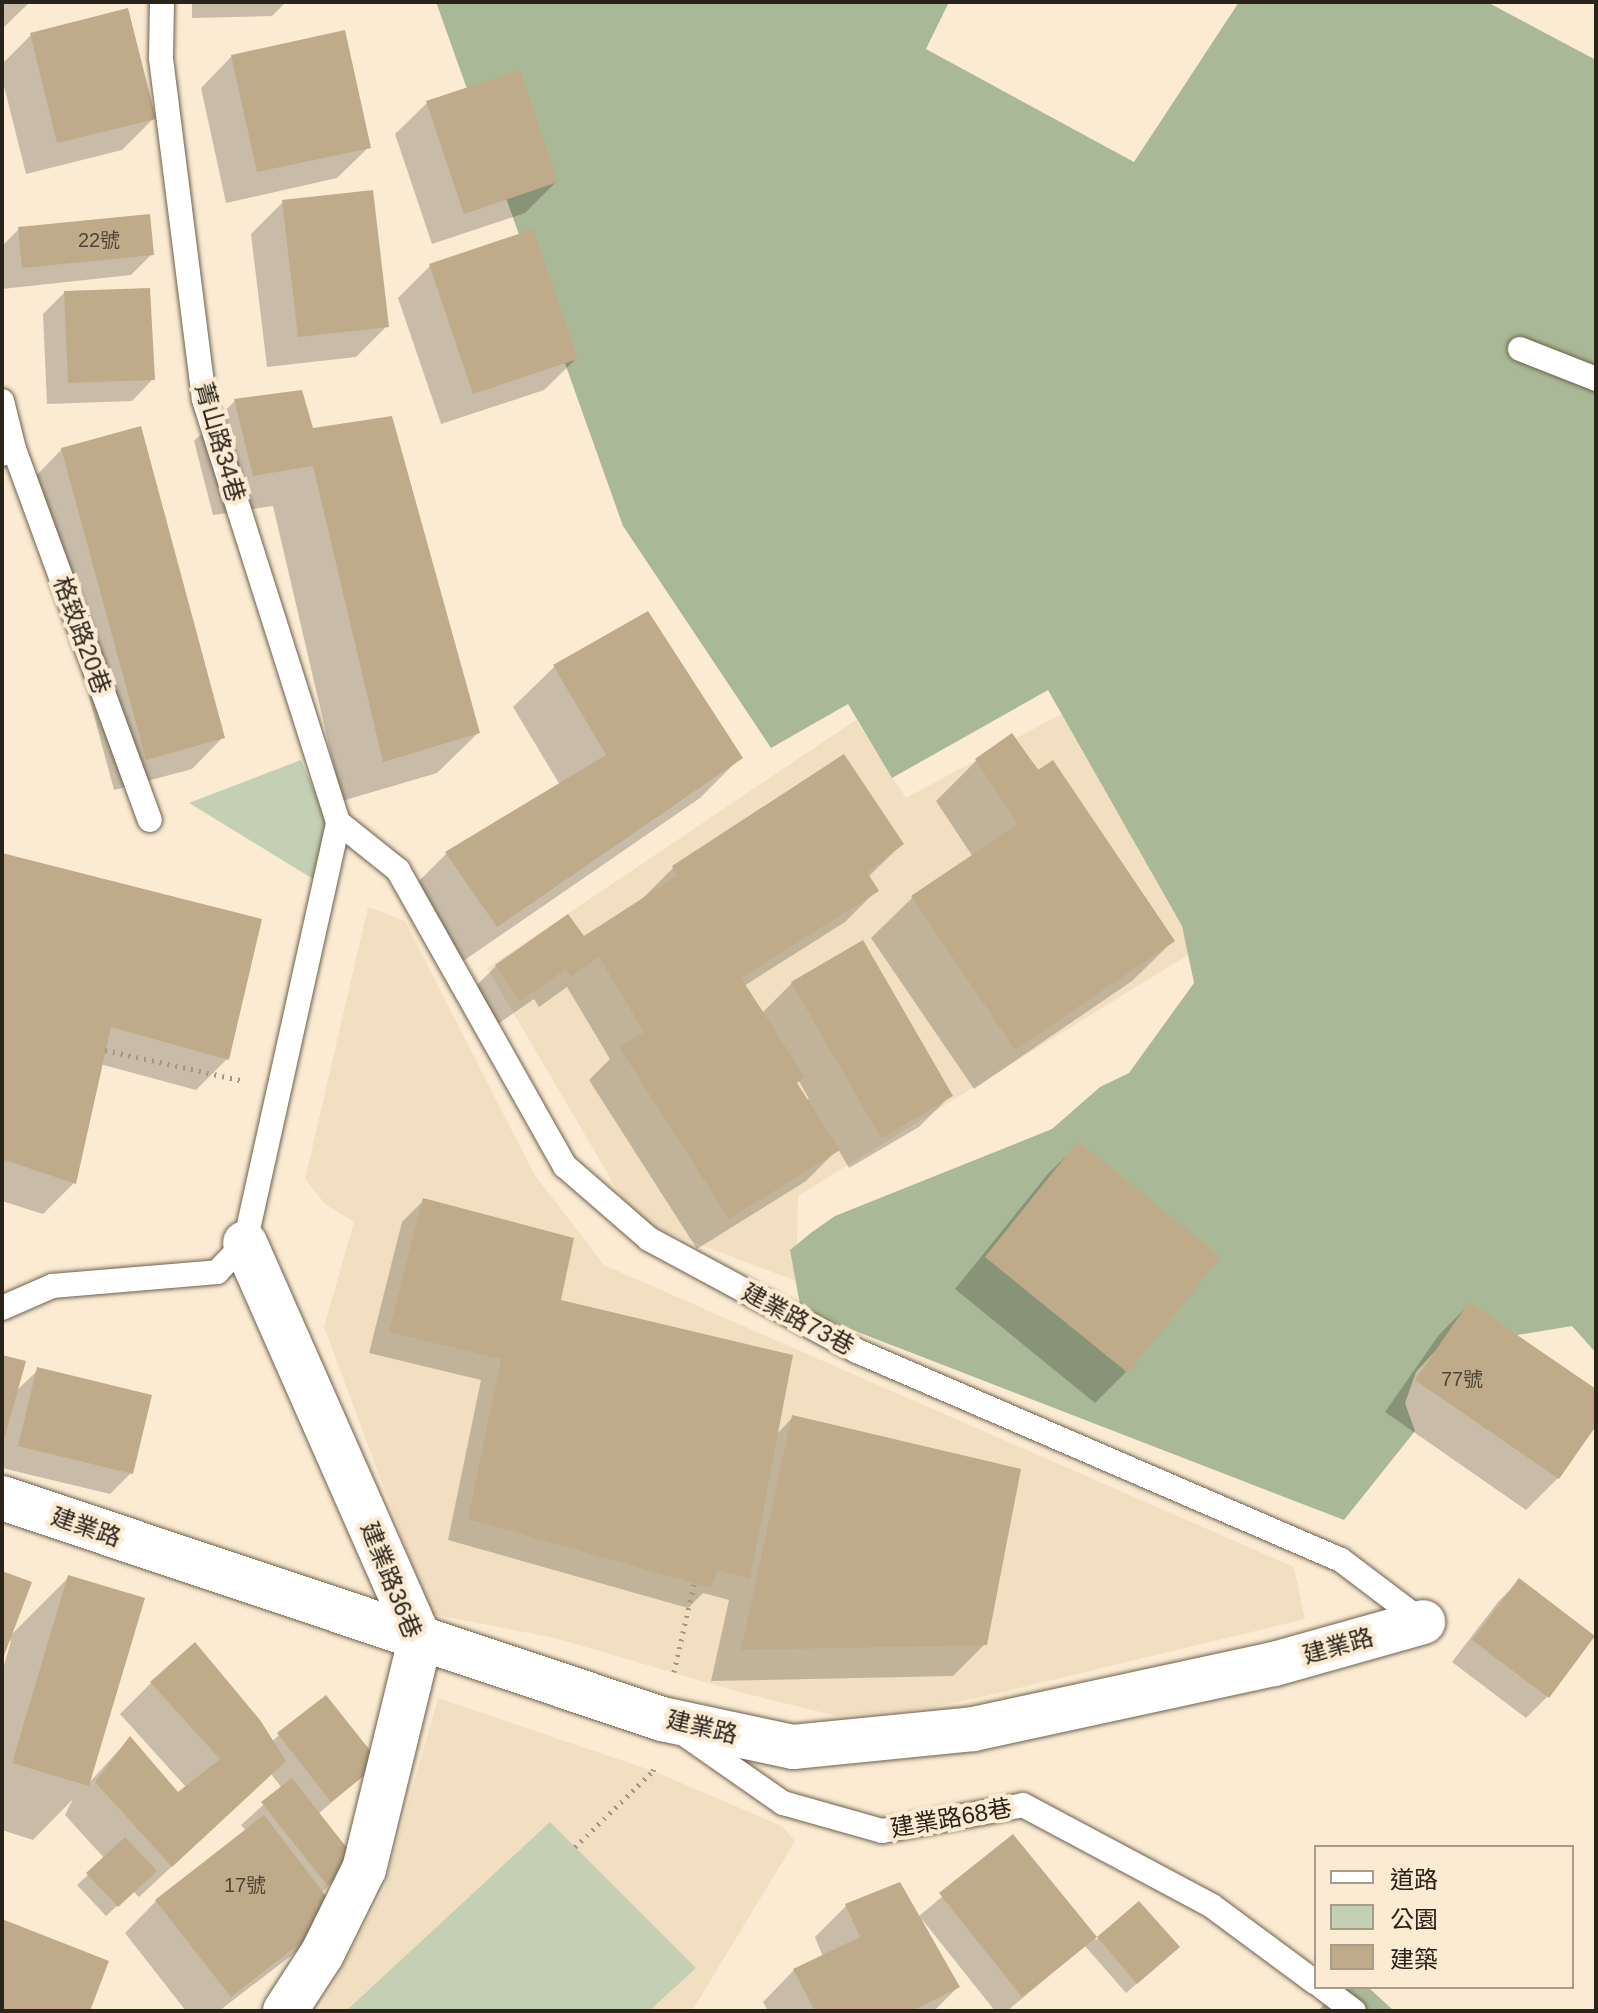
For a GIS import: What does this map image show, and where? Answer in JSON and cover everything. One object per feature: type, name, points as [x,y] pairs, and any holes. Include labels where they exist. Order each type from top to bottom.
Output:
[{"type":"street","name":"建業路36巷","points":[[245,1243],[420,1640],[364,1869],[322,1954],[285,2011]]},
{"type":"street","name":"建業路","points":[[2,1498],[662,1719],[793,1747],[973,1729],[1274,1664],[1423,1622]]},
{"type":"lane","name":"菁山路34巷","points":[[162,2],[161,58],[204,399],[338,822]]},
{"type":"lane","points":[[1520,349],[1596,379]]},
{"type":"lane","name":"格致路20巷","points":[[2,401],[8,452],[150,820]]},
{"type":"lane","points":[[2,1308],[52,1286],[217,1272],[245,1243],[338,822]]},
{"type":"lane","name":"建業路73巷","points":[[338,822],[398,870],[565,1166],[649,1239],[857,1351],[1341,1560],[1423,1622]]},
{"type":"lane","name":"建業路68巷","points":[[662,1719],[783,1803],[882,1831],[1023,1805],[1212,1906],[1314,1982]]},
{"type":"lane","points":[[1325,1989],[1354,2011]]},
{"type":"path","points":[[105,1050],[281,1090]]},
{"type":"path","points":[[575,1847],[653,1771]]},
{"type":"shaded area","points":[[1087,700],[1220,935],[798,1196],[796,1281],[635,1220],[487,968],[856,720],[906,798]]},
{"type":"shaded area","points":[[368,907],[405,921],[534,1174],[604,1265],[1294,1567],[1305,1619],[986,1696],[928,1708],[837,1716],[739,1692],[555,1638],[431,1614],[324,1327],[354,1222],[325,1204],[305,1179]]},
{"type":"shaded area","points":[[438,1698],[653,1771],[782,1826],[795,1841],[692,2011],[319,2011],[384,1889]]},
{"type":"green space","points":[[436,2],[949,2],[926,49],[1134,162],[1239,2],[1487,2],[1596,60],[1596,1353],[1572,1326],[1438,1348],[1416,1372],[1405,1403],[1415,1431],[1344,1520],[801,1310],[790,1250],[812,1232],[835,1216],[1052,1129],[1100,1087],[1129,1073],[1194,983],[1182,926],[1048,690],[892,778],[848,704],[771,748],[623,526]]},
{"type":"green space","points":[[301,760],[328,823],[313,879],[189,803]]},
{"type":"green space","points":[[550,1822],[696,1968],[649,2011],[346,2011]]},
{"type":"green space","points":[[1370,1989],[1394,2011],[1318,2011],[1335,1992]]},
{"type":"building","points":[[128,8],[156,119],[57,143],[30,33]]},
{"type":"building","points":[[345,30],[371,148],[257,172],[231,55]]},
{"type":"building","points":[[520,70],[558,182],[464,214],[426,101]]},
{"type":"building","points":[[373,190],[389,327],[298,337],[282,200]]},
{"type":"building","points":[[150,214],[154,255],[22,268],[18,227]]},
{"type":"building","points":[[533,229],[578,359],[473,394],[429,264]]},
{"type":"building","points":[[150,288],[155,380],[68,383],[64,291]]},
{"type":"building","points":[[302,390],[313,428],[392,416],[480,733],[383,762],[313,466],[253,476],[234,399]]},
{"type":"building","points":[[141,426],[225,738],[146,760],[61,448]]},
{"type":"building","points":[[648,611],[743,758],[497,927],[445,852],[606,755],[553,665]]},
{"type":"building","points":[[1012,733],[1038,770],[1053,760],[1175,941],[1015,1050],[911,896],[1018,824],[975,759]]},
{"type":"building","points":[[844,754],[904,844],[867,872],[879,891],[741,978],[805,1077],[797,1083],[840,1150],[729,1219],[619,1047],[644,1032],[599,957],[571,977],[566,969],[520,1001],[495,965],[568,914],[584,936],[677,876],[672,866]]},
{"type":"building","points":[[2,853],[262,919],[229,1060],[111,1027],[76,1184],[5,1160],[2,1168]]},
{"type":"building","points":[[863,940],[953,1096],[881,1138],[791,982]]},
{"type":"building","points":[[1078,1141],[1221,1257],[1128,1373],[985,1257]]},
{"type":"building","points":[[423,1198],[574,1238],[561,1300],[793,1355],[750,1579],[717,1570],[711,1588],[468,1519],[501,1359],[389,1332]]},
{"type":"building","points":[[1469,1302],[1596,1389],[1596,1426],[1559,1479],[1415,1380]]},
{"type":"building","points":[[2,1355],[26,1361],[3,1443],[2,1443]]},
{"type":"building","points":[[37,1367],[152,1395],[133,1474],[18,1446]]},
{"type":"building","points":[[792,1415],[1021,1469],[987,1645],[741,1650]]},
{"type":"building","points":[[2,1571],[32,1582],[2,1661]]},
{"type":"building","points":[[68,1575],[145,1598],[89,1786],[12,1763]]},
{"type":"building","points":[[1519,1578],[1595,1636],[1549,1698],[1472,1640]]},
{"type":"building","points":[[195,1642],[260,1720],[286,1761],[172,1867],[95,1782],[130,1736],[178,1792],[220,1759],[150,1682]]},
{"type":"building","points":[[326,1695],[380,1763],[331,1802],[277,1733]]},
{"type":"building","points":[[292,1778],[358,1862],[327,1885],[261,1802]]},
{"type":"building","points":[[264,1815],[339,1913],[231,1997],[155,1900]]},
{"type":"building","points":[[1013,1834],[1097,1937],[1022,1997],[939,1893]]},
{"type":"building","points":[[125,1837],[157,1871],[118,1907],[86,1873]]},
{"type":"building","points":[[900,1882],[960,1987],[912,2011],[815,2011],[793,1969],[860,1937],[845,1904]]},
{"type":"building","points":[[1139,1901],[1180,1947],[1137,1984],[1097,1937]]},
{"type":"building","points":[[2,1919],[109,1961],[90,2011],[2,2011]]}]
